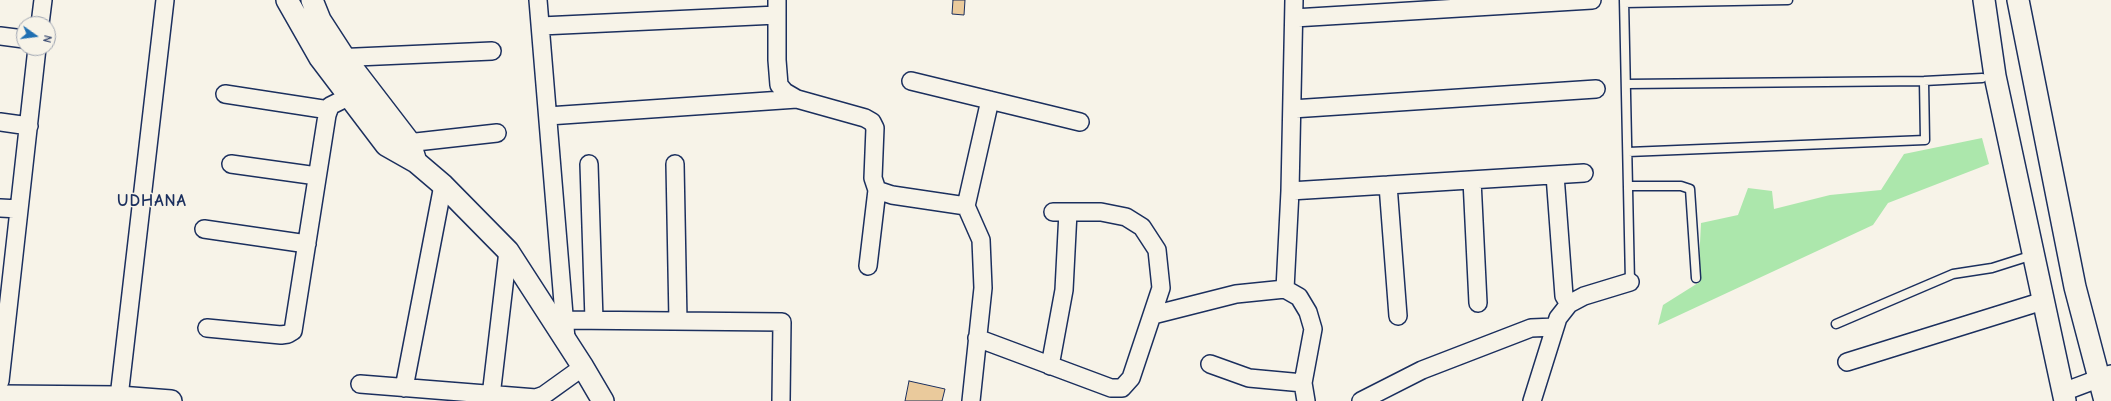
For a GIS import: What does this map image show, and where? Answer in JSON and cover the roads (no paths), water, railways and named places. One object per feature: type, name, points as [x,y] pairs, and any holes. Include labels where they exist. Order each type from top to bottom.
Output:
[{"type":"street","points":[[41,16],[43,0]]},
{"type":"street","points":[[119,397],[165,0]]},
{"type":"street","points":[[287,0],[320,58],[348,97],[386,145],[413,152],[497,133]]},
{"type":"street","points":[[312,0],[320,20],[344,57],[413,152],[443,185],[508,251],[565,330],[583,367],[603,401]]},
{"type":"street","points":[[538,0],[565,330]]},
{"type":"street","points":[[1285,289],[1290,191],[1294,0]]},
{"type":"street","points":[[1294,18],[1592,0]]},
{"type":"street","points":[[1984,0],[1995,76],[2064,397],[2104,376]]},
{"type":"street","points":[[2018,0],[2075,287],[2104,376],[2105,401]]},
{"type":"street","points":[[541,26],[777,8],[777,60],[779,85],[785,92],[797,99],[872,122],[875,128],[873,178],[878,190],[868,266]]},
{"type":"street","points":[[0,36],[16,39]]},
{"type":"street","points":[[320,58],[492,51]]},
{"type":"street","points":[[0,377],[5,290],[19,209],[36,56]]},
{"type":"street","points":[[911,81],[1080,122]]},
{"type":"street","points":[[1292,109],[1596,89]]},
{"type":"street","points":[[225,94],[329,110]]},
{"type":"street","points":[[207,328],[281,335],[288,334],[293,330],[329,110],[336,102],[348,97]]},
{"type":"street","points":[[548,116],[797,99]]},
{"type":"street","points":[[970,401],[983,288],[981,240],[966,206],[990,100]]},
{"type":"street","points":[[0,122],[29,126]]},
{"type":"street","points":[[231,164],[317,176]]},
{"type":"street","points":[[589,164],[594,320]]},
{"type":"street","points":[[675,164],[678,321]]},
{"type":"street","points":[[1290,191],[1584,173]]},
{"type":"street","points":[[1555,175],[1564,296],[1568,304]]},
{"type":"street","points":[[1472,180],[1478,303]]},
{"type":"street","points":[[404,388],[443,185]]},
{"type":"street","points":[[1388,185],[1398,316]]},
{"type":"street","points":[[878,190],[892,195],[966,206]]},
{"type":"street","points":[[0,208],[19,209]]},
{"type":"street","points":[[977,338],[1050,366],[1097,384],[1110,388],[1122,388],[1131,378],[1161,288],[1157,250],[1142,227],[1126,217],[1101,212],[1061,212],[1064,290],[1050,366]]},
{"type":"street","points":[[204,229],[307,244]]},
{"type":"street","points":[[491,396],[508,251]]},
{"type":"street","points":[[1532,401],[1558,318],[1568,304],[1584,296],[1630,282]]},
{"type":"street","points":[[1153,315],[1236,294],[1285,289],[1299,297],[1308,312],[1313,329],[1303,383],[1306,401]]},
{"type":"street","points":[[1848,362],[2043,301]]},
{"type":"street","points":[[565,330],[594,320],[782,322],[781,401]]},
{"type":"street","points":[[1361,401],[1422,370],[1531,328],[1555,327]]},
{"type":"street","points":[[1210,364],[1249,378],[1303,383]]},
{"type":"street","points":[[360,384],[491,396],[536,398],[544,395],[583,367]]},
{"type":"street","points":[[0,396],[119,397],[171,401]]},
{"type":"lane","points":[[1630,282],[1624,2],[1788,0]]},
{"type":"lane","points":[[1626,84],[1924,81],[1982,78]]},
{"type":"lane","points":[[1628,152],[1925,140],[1924,81]]},
{"type":"lane","points":[[1629,186],[1681,186],[1690,190],[1696,278]]},
{"type":"lane","points":[[1836,324],[1953,274],[1992,268],[2034,255]]},
{"type":"district","name":"UDHANA","points":[[152,201]]}]
